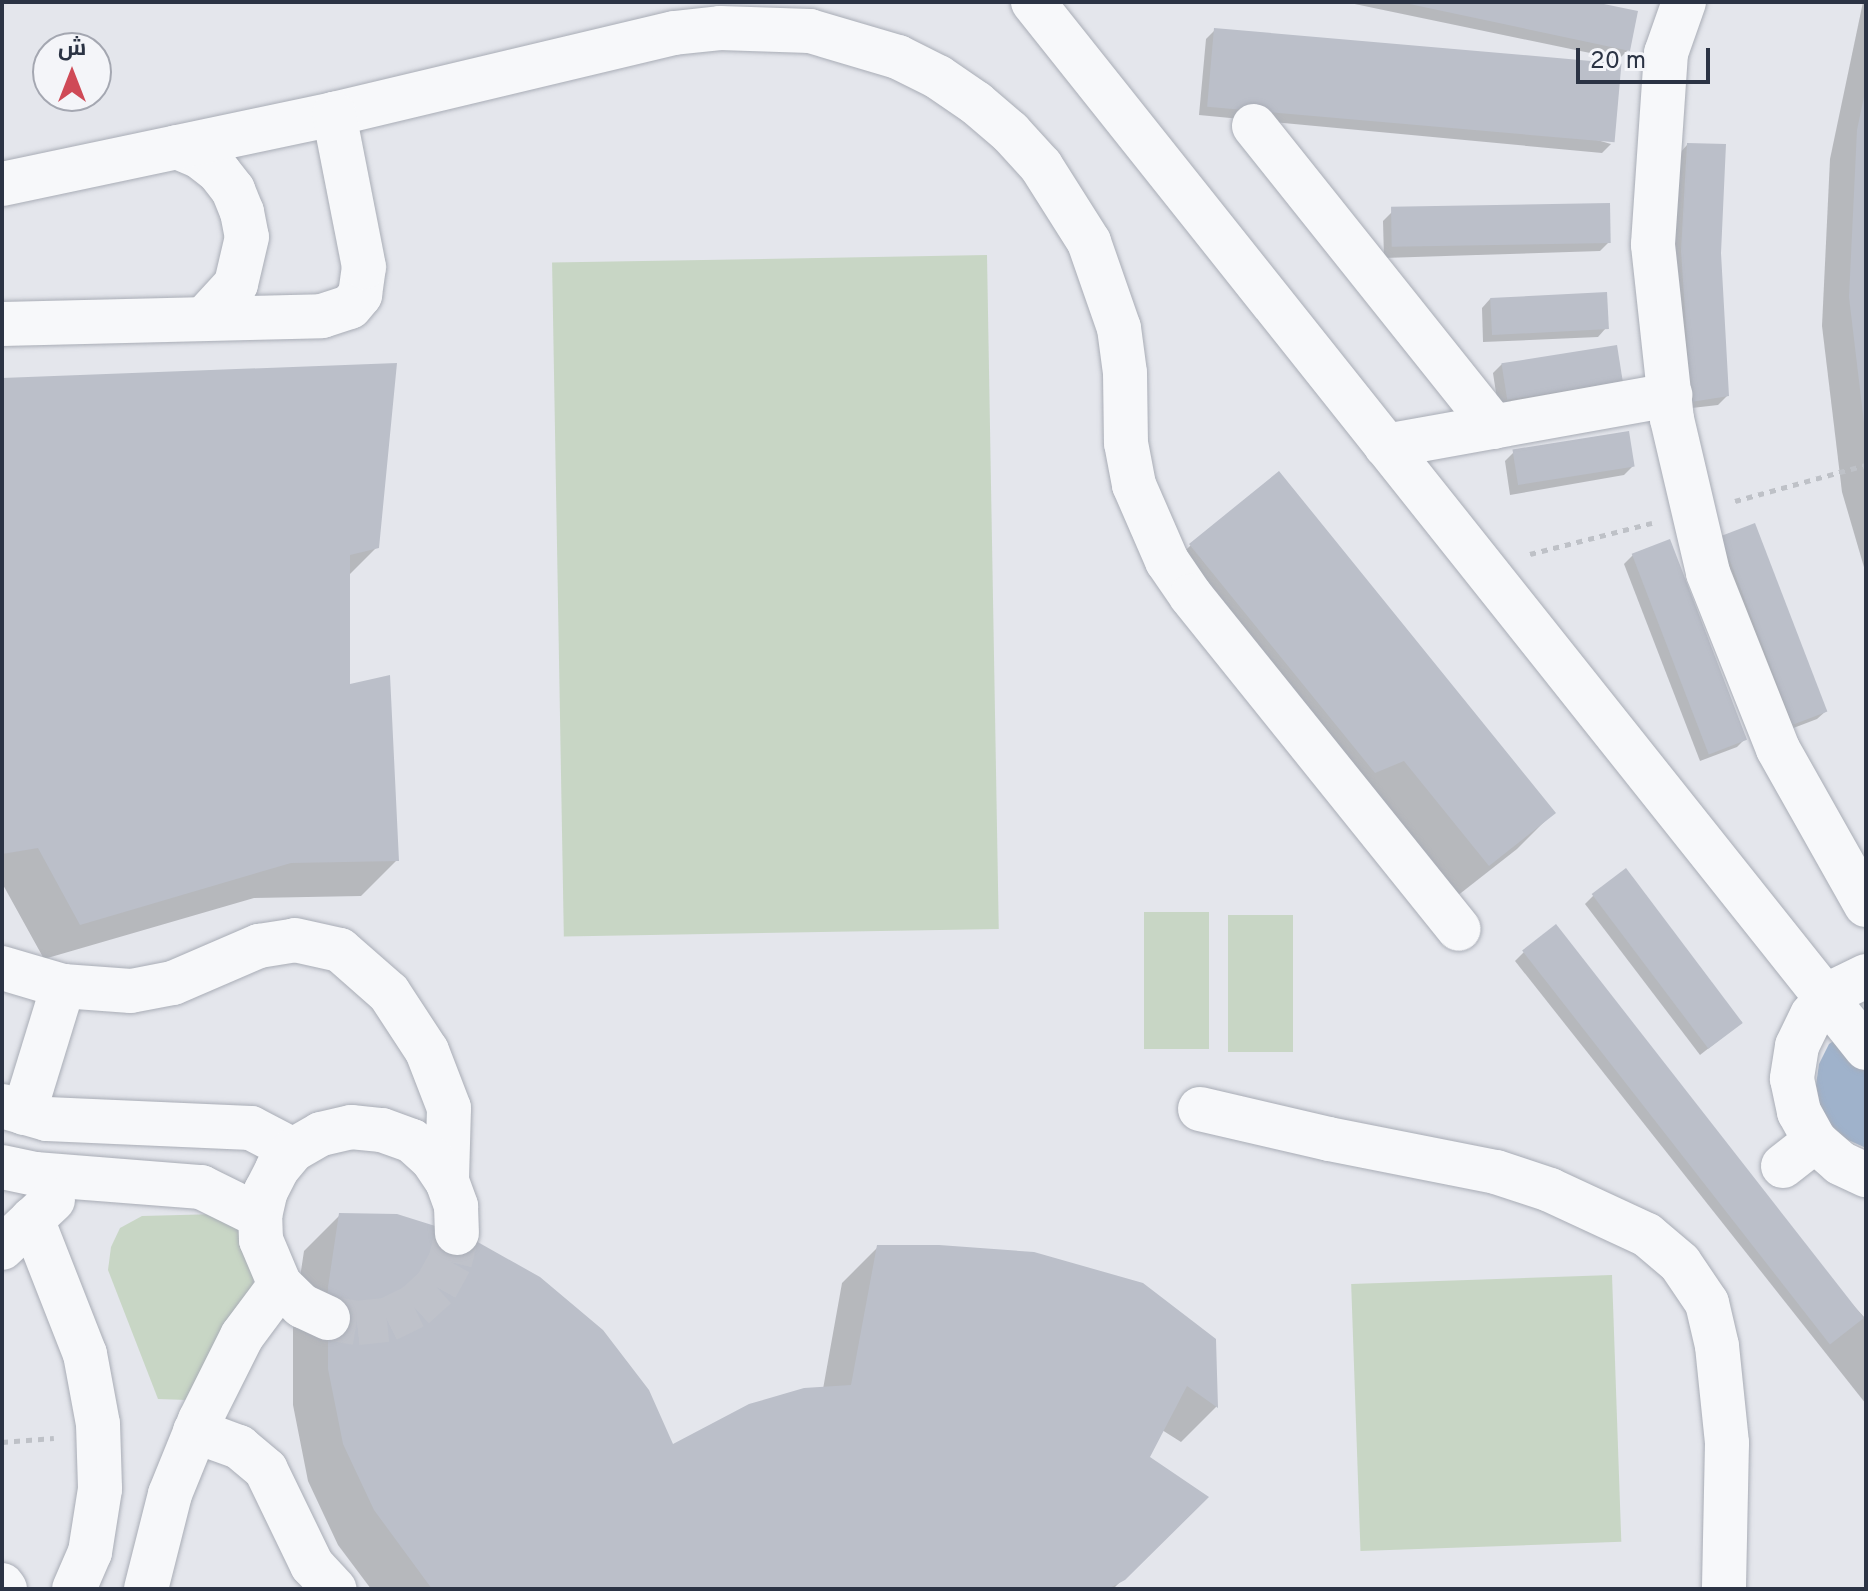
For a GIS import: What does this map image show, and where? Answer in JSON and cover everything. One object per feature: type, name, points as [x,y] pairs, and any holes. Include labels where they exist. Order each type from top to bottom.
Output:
[{"type":"street","points":[[1033,2],[1866,1048]]},
{"type":"street","points":[[1684,2],[1666,53],[1653,245],[1672,419],[1708,573],[1778,749],[1866,905]]},
{"type":"street","points":[[2,184],[334,114],[674,33],[749,27],[810,31],[854,42],[938,77],[976,103],[1041,166],[1089,242],[1119,328],[1125,373],[1126,443],[1134,485],[1167,561],[1191,596],[1459,929]]},
{"type":"street","points":[[2,324],[337,314],[360,295],[364,267],[334,114]]},
{"type":"street","points":[[1254,126],[1494,427]]},
{"type":"street","points":[[177,147],[200,157],[219,172],[238,201],[247,237],[236,284],[204,319]]},
{"type":"street","points":[[1386,446],[1670,395]]},
{"type":"street","points":[[2,968],[63,986],[131,991],[173,983],[259,946],[295,940],[340,950],[389,993],[427,1051],[449,1108],[447,1181]]},
{"type":"street","points":[[1866,976],[1837,990],[1812,1015],[1797,1046],[1792,1079],[1799,1112],[1799,1153],[1840,1163],[1866,1175]]},
{"type":"street","points":[[63,986],[13,1109],[47,1119],[251,1128],[293,1150]]},
{"type":"street","points":[[1200,1109],[1329,1139],[1496,1172],[1550,1190],[1647,1235],[1680,1263],[1707,1303],[1717,1346],[1727,1443],[1724,1589]]},
{"type":"street","points":[[328,1318],[302,1306],[280,1285],[261,1240],[260,1216],[266,1191],[277,1169],[293,1150],[321,1134],[351,1127],[382,1130],[412,1141],[432,1159],[447,1181],[456,1206],[457,1233]]},
{"type":"street","points":[[2,1167],[35,1174],[201,1187],[260,1216]]},
{"type":"street","points":[[74,1589],[90,1552],[100,1489],[98,1424],[85,1354],[17,1234],[79,1177]]},
{"type":"street","points":[[146,1589],[170,1494],[195,1431],[242,1336],[280,1285]]},
{"type":"street","points":[[195,1431],[239,1447],[266,1470],[312,1565],[334,1589]]},
{"type":"green space","points":[[987,255],[999,929],[564,936],[552,263]]},
{"type":"green space","points":[[1144,912],[1209,912],[1209,1049],[1144,1049]]},
{"type":"green space","points":[[1228,915],[1293,915],[1293,1052],[1228,1052]]},
{"type":"green space","points":[[218,1214],[239,1227],[253,1271],[254,1293],[187,1400],[158,1399],[108,1270],[111,1247],[120,1228],[142,1216]]},
{"type":"green space","points":[[1612,1275],[1621,1542],[1360,1551],[1351,1284]]},
{"type":"water","points":[[1838,1038],[1866,1071],[1866,1148],[1846,1139],[1830,1124],[1820,1105],[1816,1085],[1819,1064],[1829,1044]]},
{"type":"building","points":[[1400,2],[1594,2],[1638,11],[1630,51]]},
{"type":"building","points":[[1214,28],[1621,64],[1615,142],[1207,107]]},
{"type":"building","points":[[1865,92],[1864,423],[1849,297],[1857,130]]},
{"type":"building","points":[[1687,143],[1726,144],[1721,253],[1729,396],[1691,402],[1681,251]]},
{"type":"building","points":[[1610,203],[1611,243],[1392,247],[1391,207]]},
{"type":"building","points":[[1607,292],[1609,329],[1492,335],[1490,298]]},
{"type":"building","points":[[1617,345],[1623,382],[1507,400],[1501,363]]},
{"type":"building","points":[[397,363],[379,548],[350,555],[350,684],[390,675],[399,861],[291,863],[80,925],[38,848],[2,854],[2,378]]},
{"type":"building","points":[[1629,431],[1635,467],[1518,485],[1512,449]]},
{"type":"building","points":[[1279,471],[1556,813],[1489,866],[1404,761],[1375,773],[1189,544]]},
{"type":"building","points":[[1755,523],[1827,712],[1793,725],[1720,536]]},
{"type":"building","points":[[1670,539],[1747,740],[1709,754],[1632,554]]},
{"type":"building","points":[[1626,868],[1743,1023],[1708,1049],[1592,894]]},
{"type":"building","points":[[1556,924],[1864,1318],[1830,1344],[1522,950]]},
{"type":"building","points":[[339,1213],[397,1214],[467,1236],[540,1277],[603,1330],[649,1390],[673,1444],[749,1404],[804,1388],[851,1385],[877,1245],[939,1245],[1034,1252],[1143,1283],[1216,1339],[1218,1408],[1187,1386],[1150,1457],[1209,1497],[1125,1580],[1108,1589],[432,1589],[374,1510],[343,1444],[328,1369],[328,1287]]},
{"type":"tunnel","points":[[328,1318],[357,1323],[387,1320],[414,1307],[436,1287],[450,1262],[457,1233]]}]
